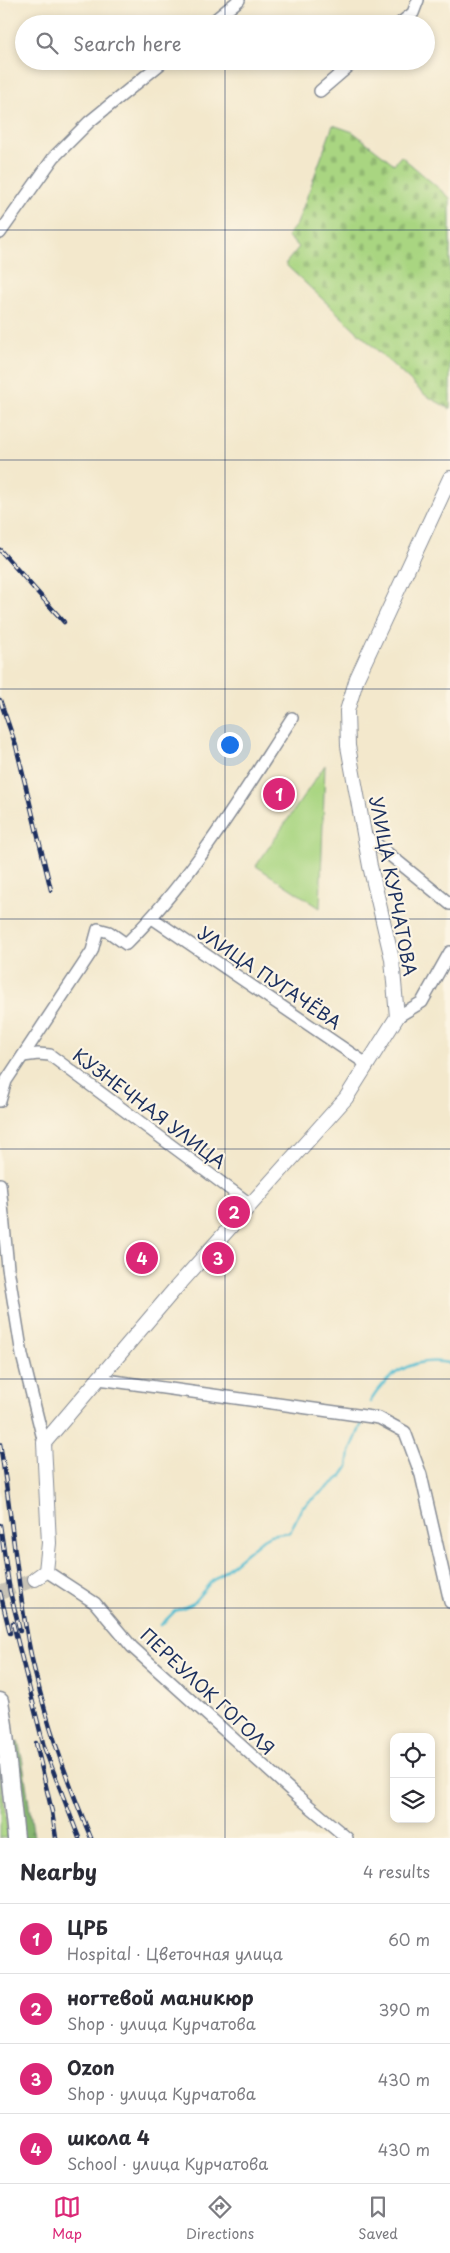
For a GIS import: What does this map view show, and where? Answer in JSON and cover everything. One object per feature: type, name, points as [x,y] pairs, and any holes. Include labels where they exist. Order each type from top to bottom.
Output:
[{"type":"highway","points":[[0,1701],[16,1838]]},
{"type":"main road","name":"УЛИЦА КУРЧАТОВА","points":[[397,1017],[392,959],[370,866],[348,746],[347,711],[357,678],[450,478]]},
{"type":"main road","points":[[41,1575],[49,1543],[44,1443],[250,1204],[346,1098],[397,1017]]},
{"type":"street","points":[[221,15],[239,0]]},
{"type":"street","points":[[410,15],[418,0]]},
{"type":"street","points":[[0,233],[54,157],[89,122],[153,70]]},
{"type":"street","points":[[320,90],[344,70]]},
{"type":"street","points":[[0,1101],[6,1081],[92,951],[98,929],[109,932],[126,944],[152,918],[205,850],[292,718]]},
{"type":"street","points":[[364,834],[450,904]]},
{"type":"street","name":"УЛИЦА ПУГАЧЁВА","points":[[152,918],[368,1065]]},
{"type":"street","points":[[397,1017],[422,1002],[450,952]]},
{"type":"street","name":"КУЗНЕЧНАЯ УЛИЦА","points":[[23,1056],[50,1055],[250,1204]]},
{"type":"street","points":[[0,1184],[8,1268],[22,1355],[44,1443]]},
{"type":"street","points":[[99,1379],[379,1418],[405,1432],[421,1475],[450,1602]]},
{"type":"street","name":"ПЕРЕУЛОК ГОГОЛЯ","points":[[41,1575],[95,1604],[132,1647],[296,1795],[347,1838]]},
{"type":"green space","points":[[333,125],[353,132],[394,164],[401,156],[450,198],[450,409],[425,395],[285,264],[299,247],[287,236],[297,224]]},
{"type":"green space","points":[[325,765],[320,908],[256,866]]},
{"type":"green space","points":[[18,1742],[34,1838],[23,1838],[12,1746]]},
{"type":"green space","points":[[0,1765],[8,1838],[0,1838]]},
{"type":"waterway","points":[[370,1402],[385,1382],[393,1375],[413,1364],[437,1361],[450,1363]]},
{"type":"waterway","points":[[161,1625],[175,1611],[192,1604],[210,1583],[263,1539],[270,1535],[290,1532],[302,1507],[341,1477],[348,1467],[350,1452],[362,1423]]},
{"type":"tunnel","points":[[0,1593],[35,1579]]},
{"type":"railway","points":[[0,550],[64,622]]},
{"type":"railway","points":[[0,700],[16,746],[51,890]]},
{"type":"railway","points":[[0,1444],[20,1591],[33,1665],[54,1740],[91,1838]]},
{"type":"railway","points":[[0,1525],[10,1592],[20,1631]]},
{"type":"railway","points":[[0,1592],[10,1633]]},
{"type":"railway","points":[[13,1623],[44,1747],[79,1838]]},
{"type":"railway","points":[[36,1743],[56,1838]]},
{"type":"place","name":"ЦРБ","points":[[279,794]]},
{"type":"place","name":"ногтевой маникюр","points":[[234,1212]]},
{"type":"place","name":"школа 4","points":[[142,1258]]},
{"type":"place","name":"Ozon","points":[[218,1258]]}]
